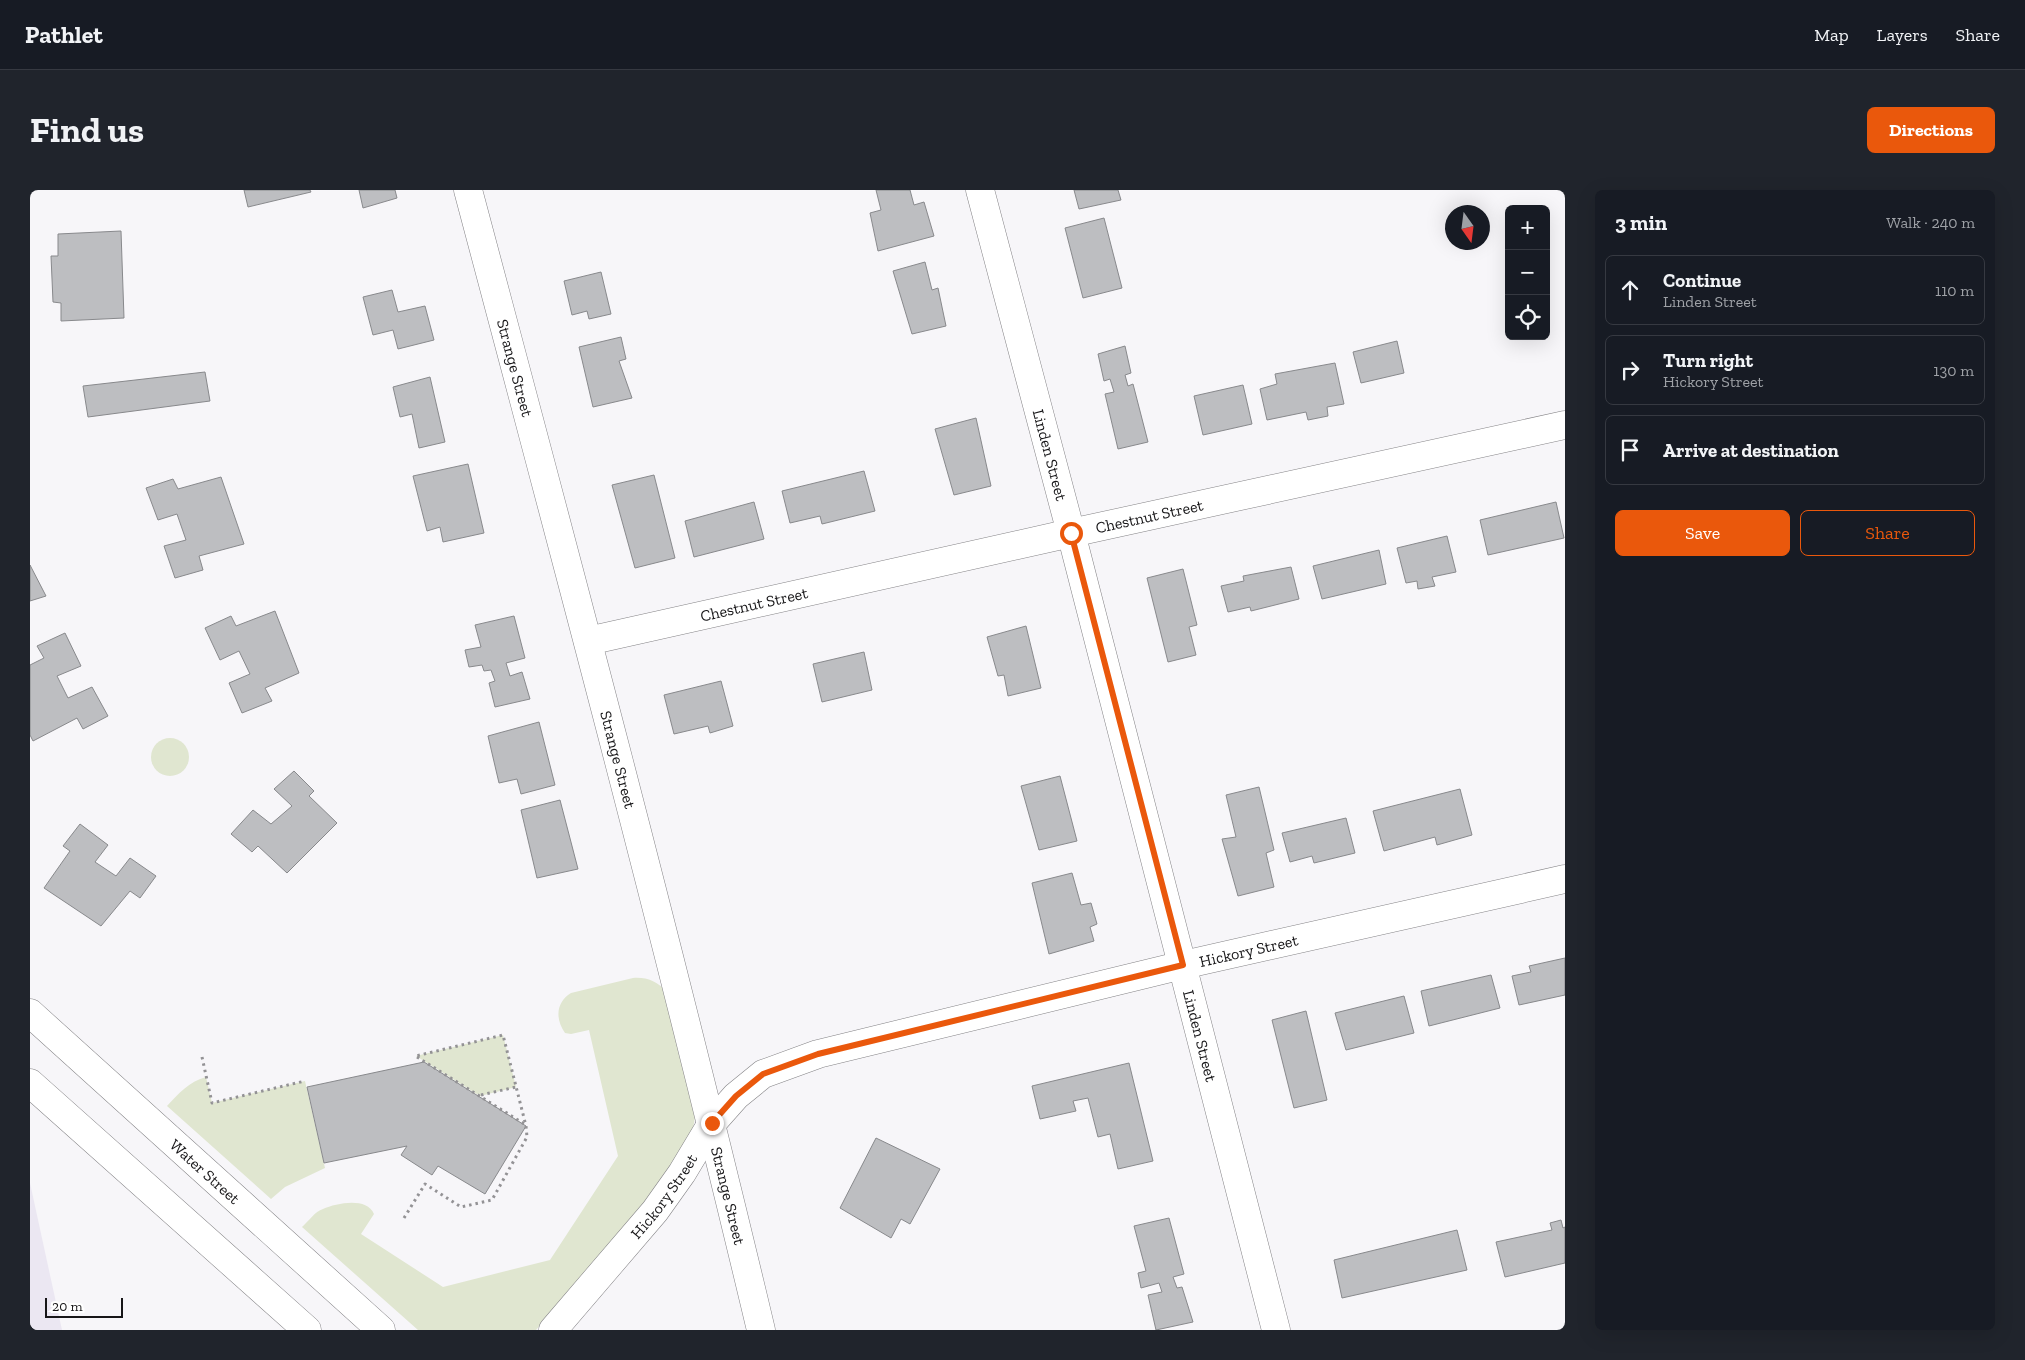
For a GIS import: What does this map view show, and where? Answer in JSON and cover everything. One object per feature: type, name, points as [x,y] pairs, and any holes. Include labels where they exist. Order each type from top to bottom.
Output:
[{"type":"street","name":"Strange Street","points":[[468,190],[588,641],[712,1123],[761,1330]]},
{"type":"street","name":"Linden Street","points":[[980,190],[1071,533],[1276,1330]]},
{"type":"street","name":"Chestnut Street","points":[[588,641],[1565,425]]},
{"type":"street","name":"Hickory Street","points":[[553,1330],[655,1211],[682,1173],[712,1123],[736,1096],[763,1074],[818,1054],[1183,965],[1565,880]]},
{"type":"street","name":"Water Street","points":[[30,1014],[381,1330]]},
{"type":"street","points":[[30,1083],[307,1330]]},
{"type":"path","points":[[404,1218],[425,1184],[461,1207],[492,1200],[527,1137],[526,1126],[503,1035],[416,1056],[526,1126]]},
{"type":"path","points":[[202,1057],[212,1103],[305,1082]]},
{"type":"path","points":[[480,1096],[516,1087]]},
{"type":"shaded area","points":[[30,1183],[62,1330],[30,1330]]},
{"type":"green space","points":[[170,738],[184,743],[189,757],[184,771],[170,776],[156,771],[151,757],[156,743]]},
{"type":"green space","points":[[633,978],[651,980],[666,991],[696,1111],[692,1135],[676,1165],[536,1330],[418,1330],[302,1227],[320,1210],[343,1203],[365,1205],[374,1214],[361,1234],[443,1287],[550,1260],[618,1156],[589,1030],[571,1034],[565,1033],[559,1017],[560,1006],[562,1001],[571,993]]},
{"type":"green space","points":[[503,1035],[516,1087],[480,1096],[416,1056]]},
{"type":"green space","points":[[206,1077],[212,1103],[305,1081],[325,1168],[285,1187],[271,1199],[167,1106],[190,1085]]},
{"type":"building","points":[[244,190],[310,190],[311,192],[248,207]]},
{"type":"building","points":[[359,190],[395,190],[397,198],[363,208]]},
{"type":"building","points":[[876,190],[910,190],[914,205],[924,202],[934,236],[878,251],[870,213],[881,210]]},
{"type":"building","points":[[1074,190],[1118,190],[1121,200],[1079,209]]},
{"type":"building","points":[[1104,218],[1122,288],[1083,298],[1065,228]]},
{"type":"building","points":[[121,231],[124,318],[61,321],[61,303],[53,302],[51,256],[58,256],[58,234]]},
{"type":"building","points":[[925,262],[932,290],[938,288],[946,326],[912,334],[893,271]]},
{"type":"building","points":[[601,272],[611,314],[589,319],[587,311],[572,315],[564,281]]},
{"type":"building","points":[[392,290],[398,312],[425,306],[434,340],[398,349],[393,330],[373,335],[363,297]]},
{"type":"building","points":[[621,337],[626,359],[619,361],[632,398],[593,407],[579,347]]},
{"type":"building","points":[[1397,341],[1404,373],[1361,383],[1353,352]]},
{"type":"building","points":[[1125,346],[1131,373],[1125,375],[1128,386],[1133,384],[1148,442],[1118,449],[1105,394],[1114,392],[1110,379],[1104,381],[1098,354]]},
{"type":"building","points":[[1335,363],[1344,404],[1327,407],[1328,416],[1308,420],[1306,412],[1267,420],[1260,389],[1277,384],[1275,374]]},
{"type":"building","points":[[205,372],[210,401],[88,417],[83,386]]},
{"type":"building","points":[[430,377],[445,442],[419,448],[412,414],[400,417],[393,387]]},
{"type":"building","points":[[1243,385],[1252,424],[1203,435],[1194,396]]},
{"type":"building","points":[[976,418],[991,486],[954,495],[935,429]]},
{"type":"building","points":[[468,464],[484,533],[443,542],[440,527],[427,531],[413,476]]},
{"type":"building","points":[[864,471],[875,511],[822,524],[820,516],[790,523],[782,491]]},
{"type":"building","points":[[654,475],[675,558],[635,568],[612,485]]},
{"type":"building","points":[[221,477],[244,544],[199,556],[203,570],[175,578],[164,546],[186,540],[177,514],[158,520],[146,488],[173,479],[178,489]]},
{"type":"building","points":[[754,502],[764,539],[694,557],[685,521]]},
{"type":"building","points":[[1556,502],[1564,538],[1488,555],[1480,520]]},
{"type":"building","points":[[1447,536],[1456,572],[1432,577],[1435,586],[1418,589],[1417,581],[1406,583],[1397,548]]},
{"type":"building","points":[[1379,550],[1386,584],[1322,599],[1313,566]]},
{"type":"building","points":[[30,565],[46,596],[30,601]]},
{"type":"building","points":[[1291,567],[1299,599],[1251,611],[1250,607],[1228,612],[1221,586],[1244,581],[1243,576]]},
{"type":"building","points":[[1183,569],[1197,625],[1189,627],[1196,655],[1168,662],[1147,578]]},
{"type":"building","points":[[275,611],[299,673],[265,688],[272,701],[242,713],[229,683],[250,674],[239,651],[220,660],[205,628],[231,616],[236,626]]},
{"type":"building","points":[[514,616],[525,658],[506,663],[510,676],[522,672],[530,699],[495,707],[489,683],[495,681],[491,670],[484,671],[482,665],[469,667],[465,650],[481,647],[475,625]]},
{"type":"building","points":[[1026,626],[1041,688],[1008,696],[1004,675],[998,676],[987,637]]},
{"type":"building","points":[[65,633],[81,666],[57,676],[68,698],[92,687],[108,716],[83,729],[77,718],[33,741],[30,735],[30,665],[44,658],[37,646]]},
{"type":"building","points":[[864,652],[872,690],[822,702],[813,664]]},
{"type":"building","points":[[721,681],[733,726],[710,733],[708,726],[674,734],[664,695]]},
{"type":"building","points":[[539,722],[555,785],[521,794],[517,779],[499,783],[488,736]]},
{"type":"building","points":[[294,771],[314,791],[309,796],[337,823],[287,873],[258,846],[252,852],[231,834],[253,810],[271,824],[292,806],[274,789]]},
{"type":"building","points":[[1060,776],[1077,841],[1039,850],[1021,786]]},
{"type":"building","points":[[1259,787],[1274,850],[1266,853],[1274,887],[1238,896],[1222,839],[1236,837],[1226,795]]},
{"type":"building","points":[[1460,789],[1472,835],[1437,845],[1435,837],[1384,851],[1373,811]]},
{"type":"building","points":[[560,800],[578,869],[537,878],[521,810]]},
{"type":"building","points":[[1346,818],[1355,853],[1314,863],[1312,856],[1290,862],[1282,833]]},
{"type":"building","points":[[80,824],[108,845],[95,862],[116,876],[130,858],[156,876],[140,898],[130,891],[101,926],[44,888],[70,851],[63,846]]},
{"type":"building","points":[[1072,873],[1081,905],[1091,903],[1097,924],[1090,927],[1094,941],[1049,954],[1032,883]]},
{"type":"building","points":[[1565,958],[1565,995],[1519,1005],[1512,976],[1531,972],[1529,966]]},
{"type":"building","points":[[1491,975],[1500,1008],[1429,1026],[1421,991]]},
{"type":"building","points":[[1404,996],[1414,1033],[1346,1050],[1335,1013]]},
{"type":"building","points":[[1306,1011],[1327,1100],[1294,1108],[1272,1020]]},
{"type":"building","points":[[424,1062],[526,1126],[485,1194],[438,1166],[432,1175],[401,1155],[407,1146],[324,1163],[307,1087]]},
{"type":"building","points":[[1129,1063],[1153,1161],[1118,1169],[1110,1134],[1098,1137],[1088,1098],[1073,1101],[1076,1111],[1040,1119],[1032,1086]]},
{"type":"building","points":[[876,1138],[940,1169],[910,1224],[901,1219],[891,1238],[840,1208]]},
{"type":"building","points":[[1169,1218],[1184,1274],[1173,1277],[1177,1288],[1182,1287],[1193,1322],[1156,1330],[1148,1295],[1162,1292],[1159,1283],[1141,1288],[1138,1273],[1146,1271],[1134,1226]]},
{"type":"building","points":[[1561,1220],[1563,1228],[1565,1227],[1565,1263],[1505,1277],[1496,1242],[1552,1230],[1550,1223]]},
{"type":"building","points":[[1457,1230],[1467,1270],[1342,1298],[1334,1260]]},
{"type":"route","points":[[712,1123],[736,1096],[763,1074],[818,1054],[1183,965],[1071,533]]}]
